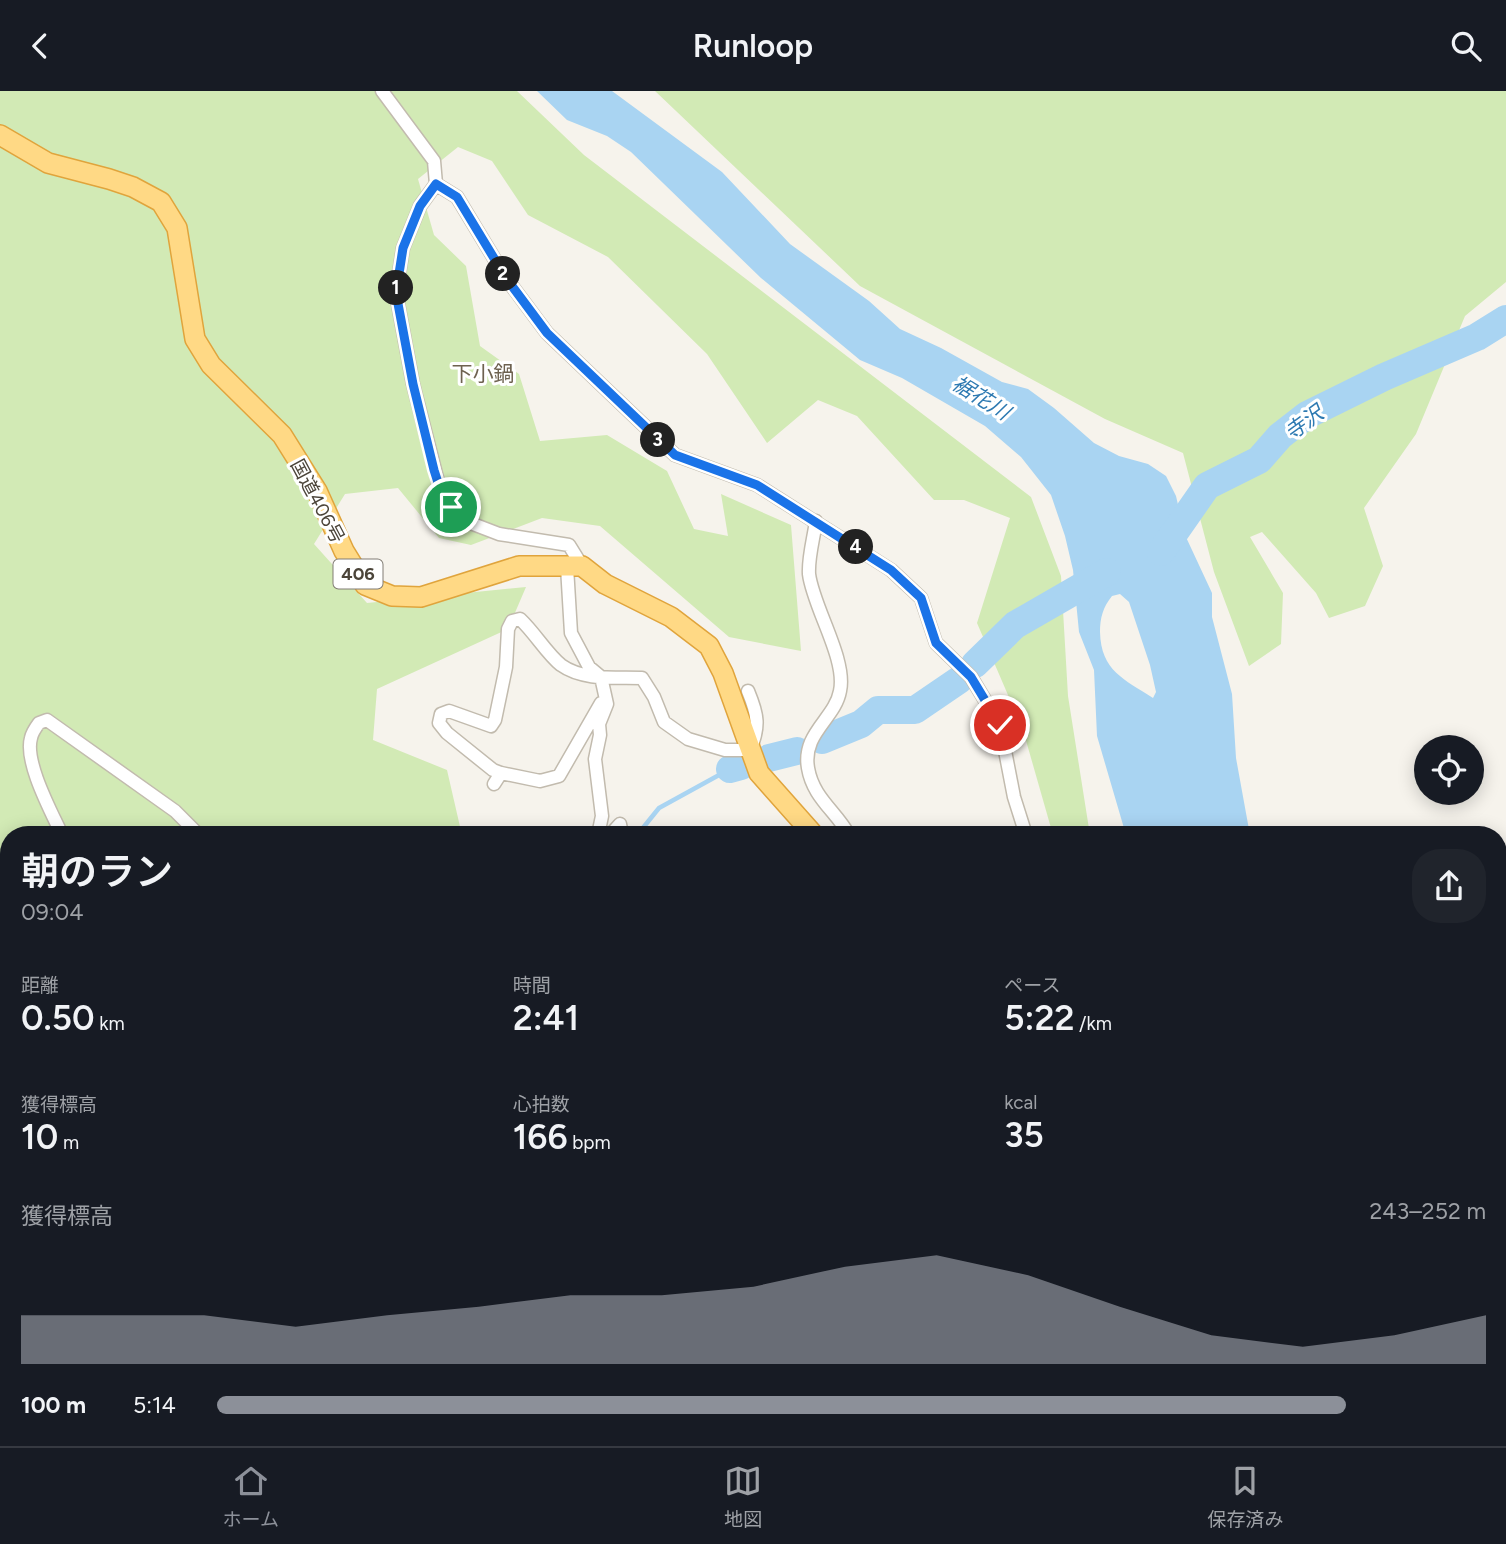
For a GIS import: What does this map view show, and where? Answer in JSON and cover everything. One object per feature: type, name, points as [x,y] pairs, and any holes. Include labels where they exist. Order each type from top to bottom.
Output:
[{"type":"highway","name":"国道406号","points":[[0,135],[48,163],[133,187],[161,202],[177,228],[195,339],[211,365],[282,435],[317,491],[344,551],[365,585],[392,596],[421,597],[519,566],[574,566]]},
{"type":"highway","points":[[574,566],[671,617],[709,646],[723,673],[759,773],[804,826]]},
{"type":"street","points":[[382,91],[434,161],[436,184],[420,206],[403,248],[396,293],[413,384],[440,489],[460,519],[499,534],[569,545],[574,566],[571,633],[589,667],[601,677],[607,703],[599,725],[596,759],[602,826]]},
{"type":"street","points":[[436,184],[457,197],[506,278],[547,333],[675,455],[757,485],[891,570],[921,598],[936,643],[971,677],[1000,725],[1014,797],[1023,826]]},
{"type":"street","points":[[816,521],[809,572],[841,671],[841,692],[810,743],[808,768],[821,801],[844,826]]},
{"type":"street","points":[[605,695],[559,775],[540,781],[498,778],[493,770],[447,733],[439,723],[441,714],[449,711],[491,726],[495,720],[506,667],[509,629],[512,621],[520,619],[559,664],[575,673],[642,678],[654,697],[664,722],[688,740],[725,750],[750,750],[757,732],[755,708],[748,691]]},
{"type":"street","points":[[58,826],[40,788],[30,748],[31,737],[39,723],[47,720],[175,811],[190,826]]},
{"type":"green space","points":[[0,91],[517,91],[584,155],[1031,497],[1061,576],[1068,696],[1089,826],[1050,826],[1023,730],[977,623],[1010,518],[964,500],[934,500],[857,416],[818,400],[767,443],[707,354],[608,257],[528,215],[492,161],[458,147],[418,179],[434,235],[466,266],[480,346],[519,374],[540,441],[607,435],[667,471],[694,529],[728,536],[721,494],[791,525],[801,651],[729,637],[600,526],[542,518],[471,545],[439,538],[398,488],[345,494],[314,544],[367,603],[526,587],[508,629],[377,689],[373,740],[447,770],[460,826],[0,826]]},
{"type":"green space","points":[[655,91],[1506,91],[1506,282],[1465,316],[1416,434],[1364,508],[1383,566],[1365,606],[1329,618],[1316,593],[1262,532],[1250,537],[1283,593],[1281,644],[1249,666],[1214,572],[1183,453],[1105,419],[860,286]]},
{"type":"water","name":"裾花川","points":[[537,91],[612,91],[722,172],[790,244],[869,301],[900,329],[1002,382],[1028,389],[1094,443],[1119,456],[1148,464],[1166,476],[1176,496],[1185,535],[1212,593],[1212,617],[1232,694],[1236,758],[1248,826],[1123,826],[1097,736],[1094,670],[1079,632],[1073,570],[1051,495],[1021,457],[985,426],[902,378],[860,360],[761,278],[631,152],[607,136],[567,120]],"holes":[[[1120,594],[1129,602],[1156,692],[1153,698],[1116,673],[1105,656],[1101,645],[1101,622],[1104,609],[1112,596]]]},
{"type":"waterway","name":"寺沢","points":[[1161,552],[1207,486],[1259,460],[1280,436],[1307,415],[1384,377],[1477,337],[1506,319]]},
{"type":"waterway","points":[[975,664],[1015,625],[1107,572]]},
{"type":"waterway","points":[[822,740],[861,724],[878,710],[915,710],[959,680]]},
{"type":"waterway","points":[[769,758],[797,751]]},
{"type":"waterway","points":[[730,769],[741,766]]},
{"type":"waterway","points":[[644,826],[659,808],[730,769]]},
{"type":"district","name":"下小鍋","points":[[483,374]]},
{"type":"route","points":[[451,507],[440,489],[434,470],[413,384],[396,293],[403,248],[420,206],[436,184],[457,197],[478,236],[547,333],[675,455],[757,485],[891,570],[921,598],[936,643],[971,677],[1000,725]]}]
